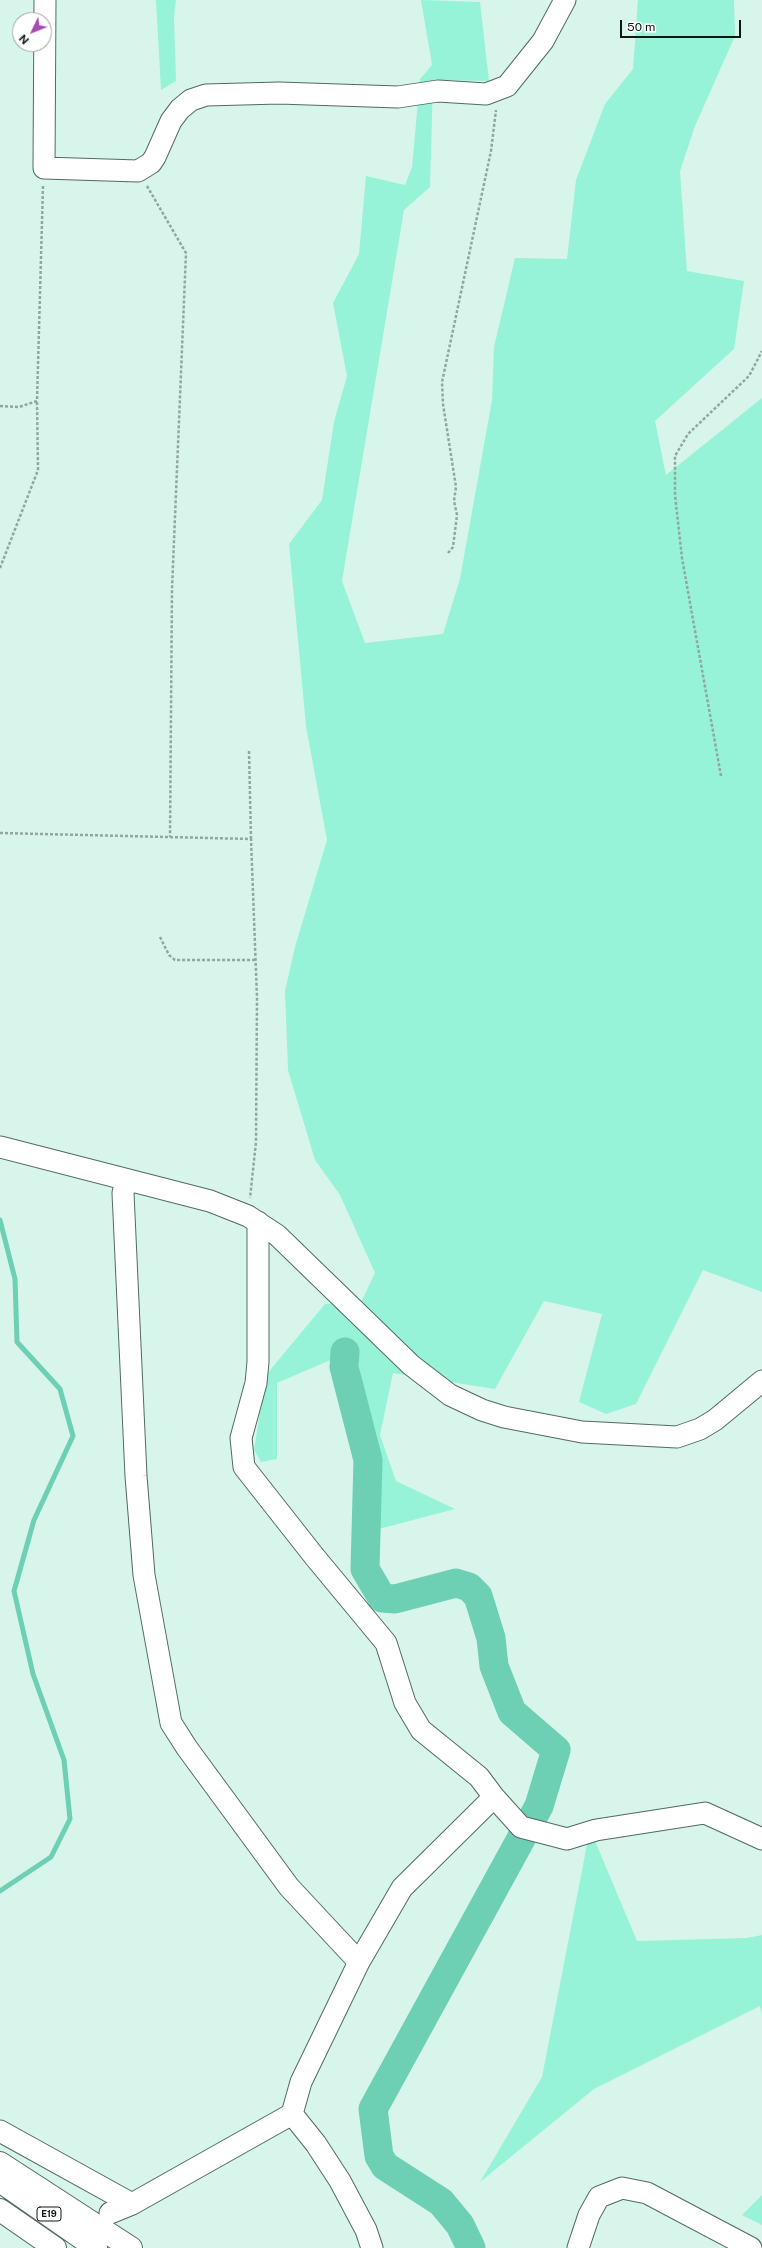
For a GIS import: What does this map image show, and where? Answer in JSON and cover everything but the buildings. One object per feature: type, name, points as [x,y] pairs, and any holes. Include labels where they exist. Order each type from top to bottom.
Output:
[{"type":"highway","points":[[0,2163],[131,2248]]},
{"type":"highway","name":"E19","points":[[0,2181],[96,2248]]},
{"type":"highway","name":"E19","points":[[0,2210],[55,2248]]},
{"type":"street","points":[[45,0],[44,168],[138,171],[151,163],[171,121],[180,109],[191,100],[206,95],[279,93],[398,97],[438,91],[486,94],[507,86],[542,41],[565,0]]},
{"type":"street","points":[[0,1147],[210,1201],[253,1219],[278,1235],[411,1365],[450,1395],[482,1410],[504,1417],[582,1432],[677,1437],[700,1429],[715,1420],[762,1381]]},
{"type":"street","points":[[126,1180],[123,1193],[136,1483],[144,1575],[171,1723],[289,1887],[359,1962]]},
{"type":"street","points":[[253,1219],[258,1362],[256,1383],[241,1438],[244,1467],[314,1556],[386,1643],[405,1703],[421,1730],[479,1777],[494,1797],[521,1827],[567,1839],[596,1830],[705,1813],[762,1839]]},
{"type":"street","points":[[110,2213],[132,2204],[292,2114],[301,2082],[359,1962],[402,1888],[494,1797]]},
{"type":"street","points":[[292,2114],[316,2144],[340,2181],[366,2230],[372,2248]]},
{"type":"street","points":[[0,2131],[132,2204]]},
{"type":"street","points":[[578,2248],[589,2215],[599,2197],[622,2188],[647,2193],[751,2248]]},
{"type":"path","points":[[448,553],[453,548],[457,515],[454,501],[456,487],[442,404],[442,382],[491,151],[498,89]]},
{"type":"path","points":[[0,568],[38,470],[37,401],[44,168]]},
{"type":"path","points":[[138,171],[186,253],[172,589],[170,837]]},
{"type":"path","points":[[721,776],[682,558],[675,495],[675,456],[688,434],[749,376],[762,351]]},
{"type":"path","points":[[0,406],[19,408],[37,401]]},
{"type":"path","points":[[249,751],[255,960],[256,1142],[253,1219]]},
{"type":"path","points":[[0,833],[251,839]]},
{"type":"path","points":[[160,937],[168,955],[175,960],[255,960]]},
{"type":"green space","points":[[156,0],[176,0],[174,18],[176,81],[161,90]]},
{"type":"green space","points":[[421,0],[480,2],[489,81],[433,80],[430,187],[404,210],[342,581],[365,643],[443,634],[460,579],[492,400],[494,347],[515,258],[567,259],[576,180],[605,104],[633,69],[638,0],[734,0],[735,36],[695,126],[680,171],[687,271],[744,281],[734,349],[655,421],[666,475],[762,398],[762,1292],[703,1270],[636,1404],[606,1414],[579,1402],[602,1314],[544,1301],[495,1389],[393,1373],[380,1435],[396,1481],[455,1509],[375,1530],[375,1457],[356,1349],[277,1383],[277,1459],[261,1462],[254,1450],[266,1375],[325,1304],[362,1300],[375,1273],[340,1195],[315,1160],[288,1070],[285,991],[295,947],[327,840],[306,726],[289,544],[322,500],[334,422],[347,376],[333,303],[359,254],[366,176],[405,185],[412,167],[420,79],[432,65]]},
{"type":"green space","points":[[590,1829],[637,1941],[747,1938],[762,1935],[762,2015],[760,2006],[594,2089],[480,2182],[542,2077]]},
{"type":"green space","points":[[762,2195],[762,2225],[742,2215]]},
{"type":"waterway","points":[[0,1220],[15,1279],[17,1342],[60,1389],[73,1436],[34,1520],[14,1591],[33,1674],[64,1760],[70,1819],[51,1857],[0,1891]]},
{"type":"waterway","points":[[345,1352],[344,1367],[368,1460],[365,1569],[382,1598],[395,1599],[456,1583],[469,1587],[478,1596],[491,1638],[494,1666],[512,1712],[556,1750],[539,1806],[373,2109],[379,2156],[385,2166],[441,2202],[460,2225],[471,2248]]}]
